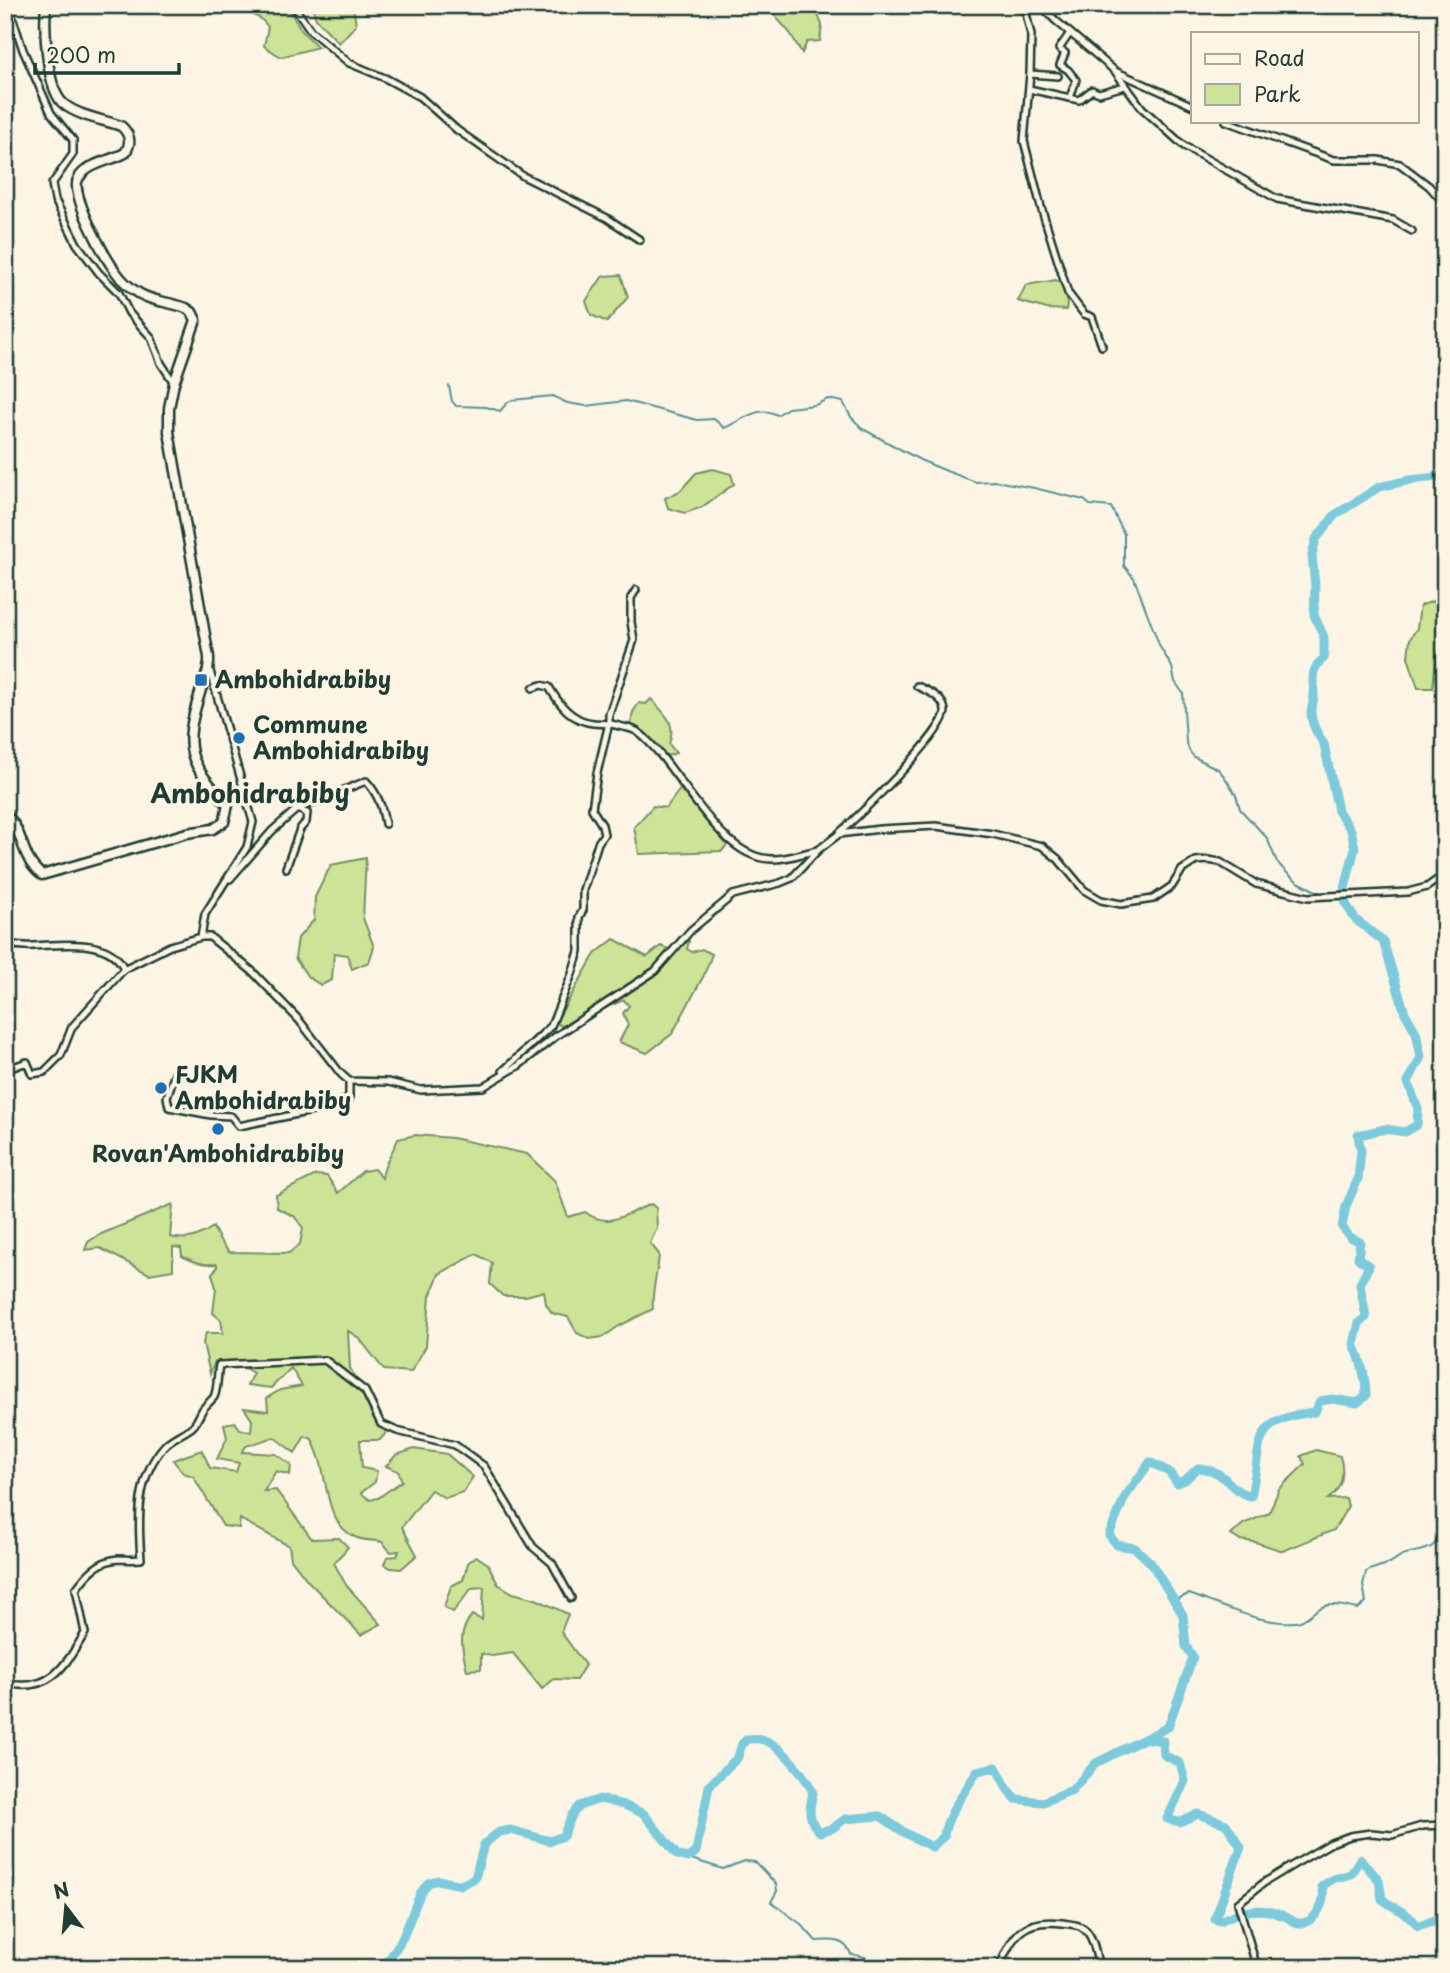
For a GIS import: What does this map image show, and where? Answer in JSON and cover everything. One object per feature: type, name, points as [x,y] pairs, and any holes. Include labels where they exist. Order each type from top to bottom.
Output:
[{"type":"main road","points":[[5,814],[16,829],[32,868],[42,875],[187,833],[214,829],[224,822],[228,804],[200,775],[189,741],[192,719],[203,683],[210,671],[197,579],[169,432],[169,408],[174,383],[194,330],[195,316],[186,308],[148,298],[132,289],[111,266],[98,240],[78,198],[77,181],[87,170],[125,153],[130,141],[126,130],[121,126],[72,109],[59,99],[54,88],[45,35],[46,5]]},
{"type":"street","points":[[5,5],[11,13],[23,50],[51,113],[73,140],[73,154],[52,184],[55,200],[77,244],[99,273],[119,293],[129,313],[151,337],[160,363],[174,383]]},
{"type":"street","points":[[293,5],[311,31],[349,63],[420,97],[457,130],[523,176],[607,219],[640,240]]},
{"type":"street","points":[[1024,5],[1031,35],[1024,141],[1068,293],[1084,314],[1092,317],[1102,346]]},
{"type":"street","points":[[1041,5],[1115,71],[1191,105]]},
{"type":"street","points":[[1070,33],[1059,49],[1065,53],[1060,65],[1076,80],[1070,98]]},
{"type":"street","points":[[1115,71],[1142,108],[1184,146],[1277,199],[1393,220],[1412,231]]},
{"type":"street","points":[[1030,74],[1058,76]]},
{"type":"street","points":[[1029,89],[1079,100],[1092,90],[1099,93],[1125,86]]},
{"type":"street","points":[[1229,122],[1335,160],[1378,160],[1400,164],[1429,186],[1445,205]]},
{"type":"street","points":[[5,1070],[27,1062],[32,1074],[44,1072],[61,1055],[72,1027],[124,969],[170,946],[210,937],[252,971],[299,1020],[333,1065],[349,1081],[388,1082],[421,1090],[483,1087],[551,1026],[572,974],[579,951],[579,917],[583,910],[583,890],[598,843],[604,834],[592,809],[609,714],[634,640],[631,598],[636,590]]},
{"type":"street","points":[[201,937],[205,914],[247,847],[253,822],[210,671]]},
{"type":"street","points":[[533,688],[541,685],[549,687],[577,719],[637,730],[661,755],[700,808],[737,849],[770,859],[818,850]]},
{"type":"street","points":[[493,1079],[518,1066],[556,1036],[655,971],[691,930],[733,895],[792,878],[905,768],[943,721],[945,711],[940,700],[917,686]]},
{"type":"street","points":[[228,881],[233,879],[272,831],[297,809],[366,781],[382,805],[385,824]]},
{"type":"street","points":[[286,868],[300,829],[306,822],[307,813],[297,809]]},
{"type":"street","points":[[838,834],[880,828],[936,826],[993,834],[1042,846],[1058,859],[1084,890],[1101,900],[1121,904],[1153,899],[1172,886],[1182,870],[1196,861],[1220,862],[1256,884],[1308,897],[1408,892],[1427,887],[1445,874]]},
{"type":"street","points":[[5,944],[94,946],[116,957],[124,969]]},
{"type":"street","points":[[176,1073],[167,1097],[169,1107],[231,1116],[239,1126],[317,1110],[349,1099],[349,1081]]},
{"type":"street","points":[[5,1683],[36,1684],[57,1675],[85,1633],[76,1589],[86,1575],[101,1563],[118,1559],[141,1559],[138,1522],[143,1485],[157,1456],[175,1436],[193,1426],[215,1395],[219,1365],[325,1360],[365,1391],[381,1424],[464,1450],[484,1466],[533,1547],[552,1563],[571,1598]]},
{"type":"street","points":[[1257,1968],[1238,1912],[1238,1903],[1265,1882],[1331,1843],[1350,1836],[1371,1833],[1392,1835],[1422,1826],[1445,1825]]},
{"type":"street","points":[[999,1968],[1011,1940],[1020,1930],[1033,1924],[1055,1922],[1083,1928],[1090,1936],[1099,1968]]},
{"type":"green space","points":[[241,5],[286,5],[302,31],[318,47],[281,57],[264,46],[268,27],[265,23]]},
{"type":"green space","points":[[312,5],[353,5],[356,25],[339,43],[316,19]]},
{"type":"green space","points":[[775,5],[814,5],[822,25],[820,41],[807,42],[802,53],[776,17]]},
{"type":"green space","points":[[621,275],[628,297],[607,322],[591,315],[586,301],[603,276]]},
{"type":"green space","points":[[1056,280],[1066,293],[1066,310],[1047,309],[1018,301],[1026,285]]},
{"type":"green space","points":[[713,469],[731,474],[734,484],[702,507],[685,513],[668,508],[665,498],[680,491],[696,473]]},
{"type":"green space","points":[[1433,601],[1445,629],[1445,640],[1436,658],[1433,688],[1418,688],[1408,657],[1410,639],[1417,628],[1420,606]]},
{"type":"green space","points":[[651,699],[671,724],[669,744],[676,753],[667,756],[645,732],[631,724],[633,712],[639,703],[646,704]]},
{"type":"green space","points":[[680,789],[727,845],[722,851],[639,854],[634,827],[653,806],[666,808]]},
{"type":"green space","points":[[366,858],[363,918],[374,947],[369,962],[352,969],[347,955],[334,953],[332,980],[321,985],[308,977],[295,958],[298,938],[314,920],[315,897],[331,865]]},
{"type":"green space","points":[[614,939],[647,957],[661,946],[671,950],[689,941],[687,949],[692,952],[702,949],[712,954],[704,975],[672,1034],[647,1053],[619,1042],[628,1025],[623,1013],[629,1006],[624,1000],[561,1026],[556,1022],[595,954]]},
{"type":"green space","points":[[415,1135],[452,1138],[527,1154],[555,1181],[568,1217],[585,1212],[602,1220],[610,1220],[651,1204],[656,1208],[657,1228],[650,1243],[659,1254],[653,1309],[603,1337],[589,1339],[577,1333],[568,1317],[552,1313],[546,1304],[544,1291],[526,1296],[503,1296],[490,1284],[492,1263],[476,1254],[439,1274],[430,1296],[426,1346],[411,1372],[384,1370],[359,1338],[348,1331],[350,1368],[386,1433],[380,1440],[360,1440],[362,1468],[377,1471],[375,1482],[361,1493],[370,1500],[378,1498],[402,1481],[398,1471],[386,1466],[396,1455],[414,1449],[447,1454],[473,1477],[463,1492],[445,1498],[431,1490],[402,1527],[417,1555],[401,1569],[384,1564],[387,1557],[397,1556],[399,1551],[391,1552],[382,1542],[355,1537],[338,1523],[333,1514],[312,1439],[305,1436],[295,1453],[274,1437],[246,1446],[242,1452],[276,1454],[291,1465],[290,1475],[276,1471],[264,1491],[276,1490],[312,1539],[339,1538],[348,1547],[334,1563],[346,1585],[381,1624],[361,1635],[308,1581],[291,1559],[289,1546],[240,1519],[239,1528],[223,1526],[193,1476],[183,1473],[173,1460],[202,1450],[210,1468],[236,1472],[239,1463],[217,1459],[227,1438],[224,1424],[235,1422],[240,1429],[251,1432],[252,1420],[244,1408],[268,1411],[267,1398],[280,1390],[302,1386],[291,1368],[271,1388],[247,1385],[253,1373],[235,1362],[215,1361],[210,1374],[203,1343],[206,1333],[223,1333],[221,1320],[213,1313],[216,1288],[212,1273],[217,1264],[191,1260],[182,1256],[181,1248],[173,1247],[173,1270],[149,1274],[100,1248],[85,1250],[88,1242],[99,1235],[173,1204],[170,1237],[193,1237],[213,1227],[229,1252],[289,1253],[300,1244],[303,1228],[294,1216],[277,1208],[276,1195],[316,1175],[327,1176],[338,1193],[363,1171],[374,1169],[382,1178],[398,1139]]},
{"type":"green space","points":[[1316,1450],[1340,1456],[1342,1462],[1340,1485],[1328,1499],[1346,1498],[1348,1506],[1334,1530],[1283,1551],[1239,1540],[1231,1535],[1243,1524],[1269,1513],[1279,1489],[1305,1464],[1301,1456]]},
{"type":"green space","points":[[476,1556],[488,1564],[498,1584],[513,1593],[536,1599],[568,1614],[561,1632],[585,1665],[576,1680],[554,1679],[542,1689],[513,1653],[492,1656],[481,1654],[481,1669],[467,1670],[462,1648],[464,1628],[472,1615],[482,1620],[484,1587],[472,1588],[453,1612],[444,1607],[451,1586],[463,1580],[468,1563]]},
{"type":"waterway","points":[[449,386],[452,401],[456,406],[486,407],[500,411],[512,400],[553,396],[567,403],[586,406],[626,401],[697,420],[714,419],[724,428],[757,412],[777,415],[788,408],[815,405],[828,399],[843,402],[851,417],[863,429],[920,460],[949,472],[976,482],[995,481],[1034,488],[1084,500],[1090,505],[1111,507],[1124,534],[1124,566],[1134,578],[1160,647],[1172,667],[1175,682],[1183,693],[1186,742],[1190,752],[1194,757],[1218,769],[1224,776],[1236,795],[1240,809],[1267,838],[1277,862],[1286,872],[1298,882],[1322,894]]},
{"type":"waterway","points":[[384,1968],[403,1937],[420,1894],[428,1883],[438,1880],[461,1885],[475,1878],[484,1844],[499,1832],[511,1830],[550,1841],[563,1836],[579,1806],[600,1799],[644,1814],[677,1855],[688,1858],[696,1852],[709,1786],[738,1757],[742,1744],[747,1739],[760,1739],[771,1743],[799,1770],[813,1793],[810,1814],[820,1832],[833,1828],[845,1819],[880,1816],[932,1847],[944,1836],[952,1811],[977,1771],[996,1767],[1016,1799],[1043,1802],[1072,1790],[1096,1763],[1168,1727],[1193,1657],[1186,1646],[1183,1615],[1151,1563],[1135,1548],[1117,1545],[1109,1535],[1125,1497],[1150,1462],[1169,1472],[1177,1483],[1185,1480],[1198,1468],[1217,1473],[1236,1490],[1251,1496],[1259,1448],[1268,1428],[1294,1415],[1315,1412],[1320,1401],[1333,1399],[1357,1403],[1366,1396],[1363,1370],[1354,1344],[1359,1323],[1366,1317],[1360,1284],[1369,1266],[1358,1258],[1360,1242],[1350,1237],[1342,1227],[1346,1206],[1358,1179],[1361,1151],[1358,1135],[1385,1129],[1405,1132],[1417,1125],[1418,1109],[1408,1082],[1421,1057],[1416,1032],[1405,1013],[1383,941],[1355,919],[1346,904],[1344,892],[1355,848],[1351,830],[1338,811],[1324,744],[1311,716],[1313,675],[1316,666],[1324,658],[1324,637],[1314,615],[1312,555],[1316,539],[1335,515],[1379,487],[1445,476]]},
{"type":"waterway","points":[[1334,893],[1344,892]]},
{"type":"waterway","points":[[1175,1600],[1189,1594],[1241,1613],[1283,1622],[1300,1621],[1329,1605],[1358,1609],[1366,1602],[1363,1585],[1366,1572],[1403,1555],[1430,1548],[1445,1528]]},
{"type":"waterway","points":[[1149,1739],[1163,1741],[1164,1755],[1180,1763],[1185,1781],[1167,1819],[1179,1822],[1198,1814],[1226,1824],[1241,1847],[1215,1919],[1220,1921],[1243,1912],[1259,1910],[1276,1913],[1297,1923],[1310,1920],[1319,1910],[1323,1898],[1322,1886],[1333,1879],[1351,1874],[1360,1859],[1379,1880],[1382,1899],[1406,1914],[1418,1926],[1438,1919],[1445,1923]]},
{"type":"waterway","points":[[688,1858],[723,1869],[745,1861],[755,1862],[776,1884],[777,1891],[771,1902],[801,1924],[816,1941],[832,1940],[841,1943],[851,1954],[865,1957],[872,1968]]},
{"type":"place","name":"Ambohidrabiby","points":[[201,680]]},
{"type":"place","name":"Commune Ambohidrabiby","points":[[239,738]]},
{"type":"place","name":"FJKM Ambohidrabiby","points":[[161,1088]]},
{"type":"place","name":"Rovan'Ambohidrabiby","points":[[218,1129]]},
{"type":"district","name":"Ambohidrabiby","points":[[250,794]]}]
